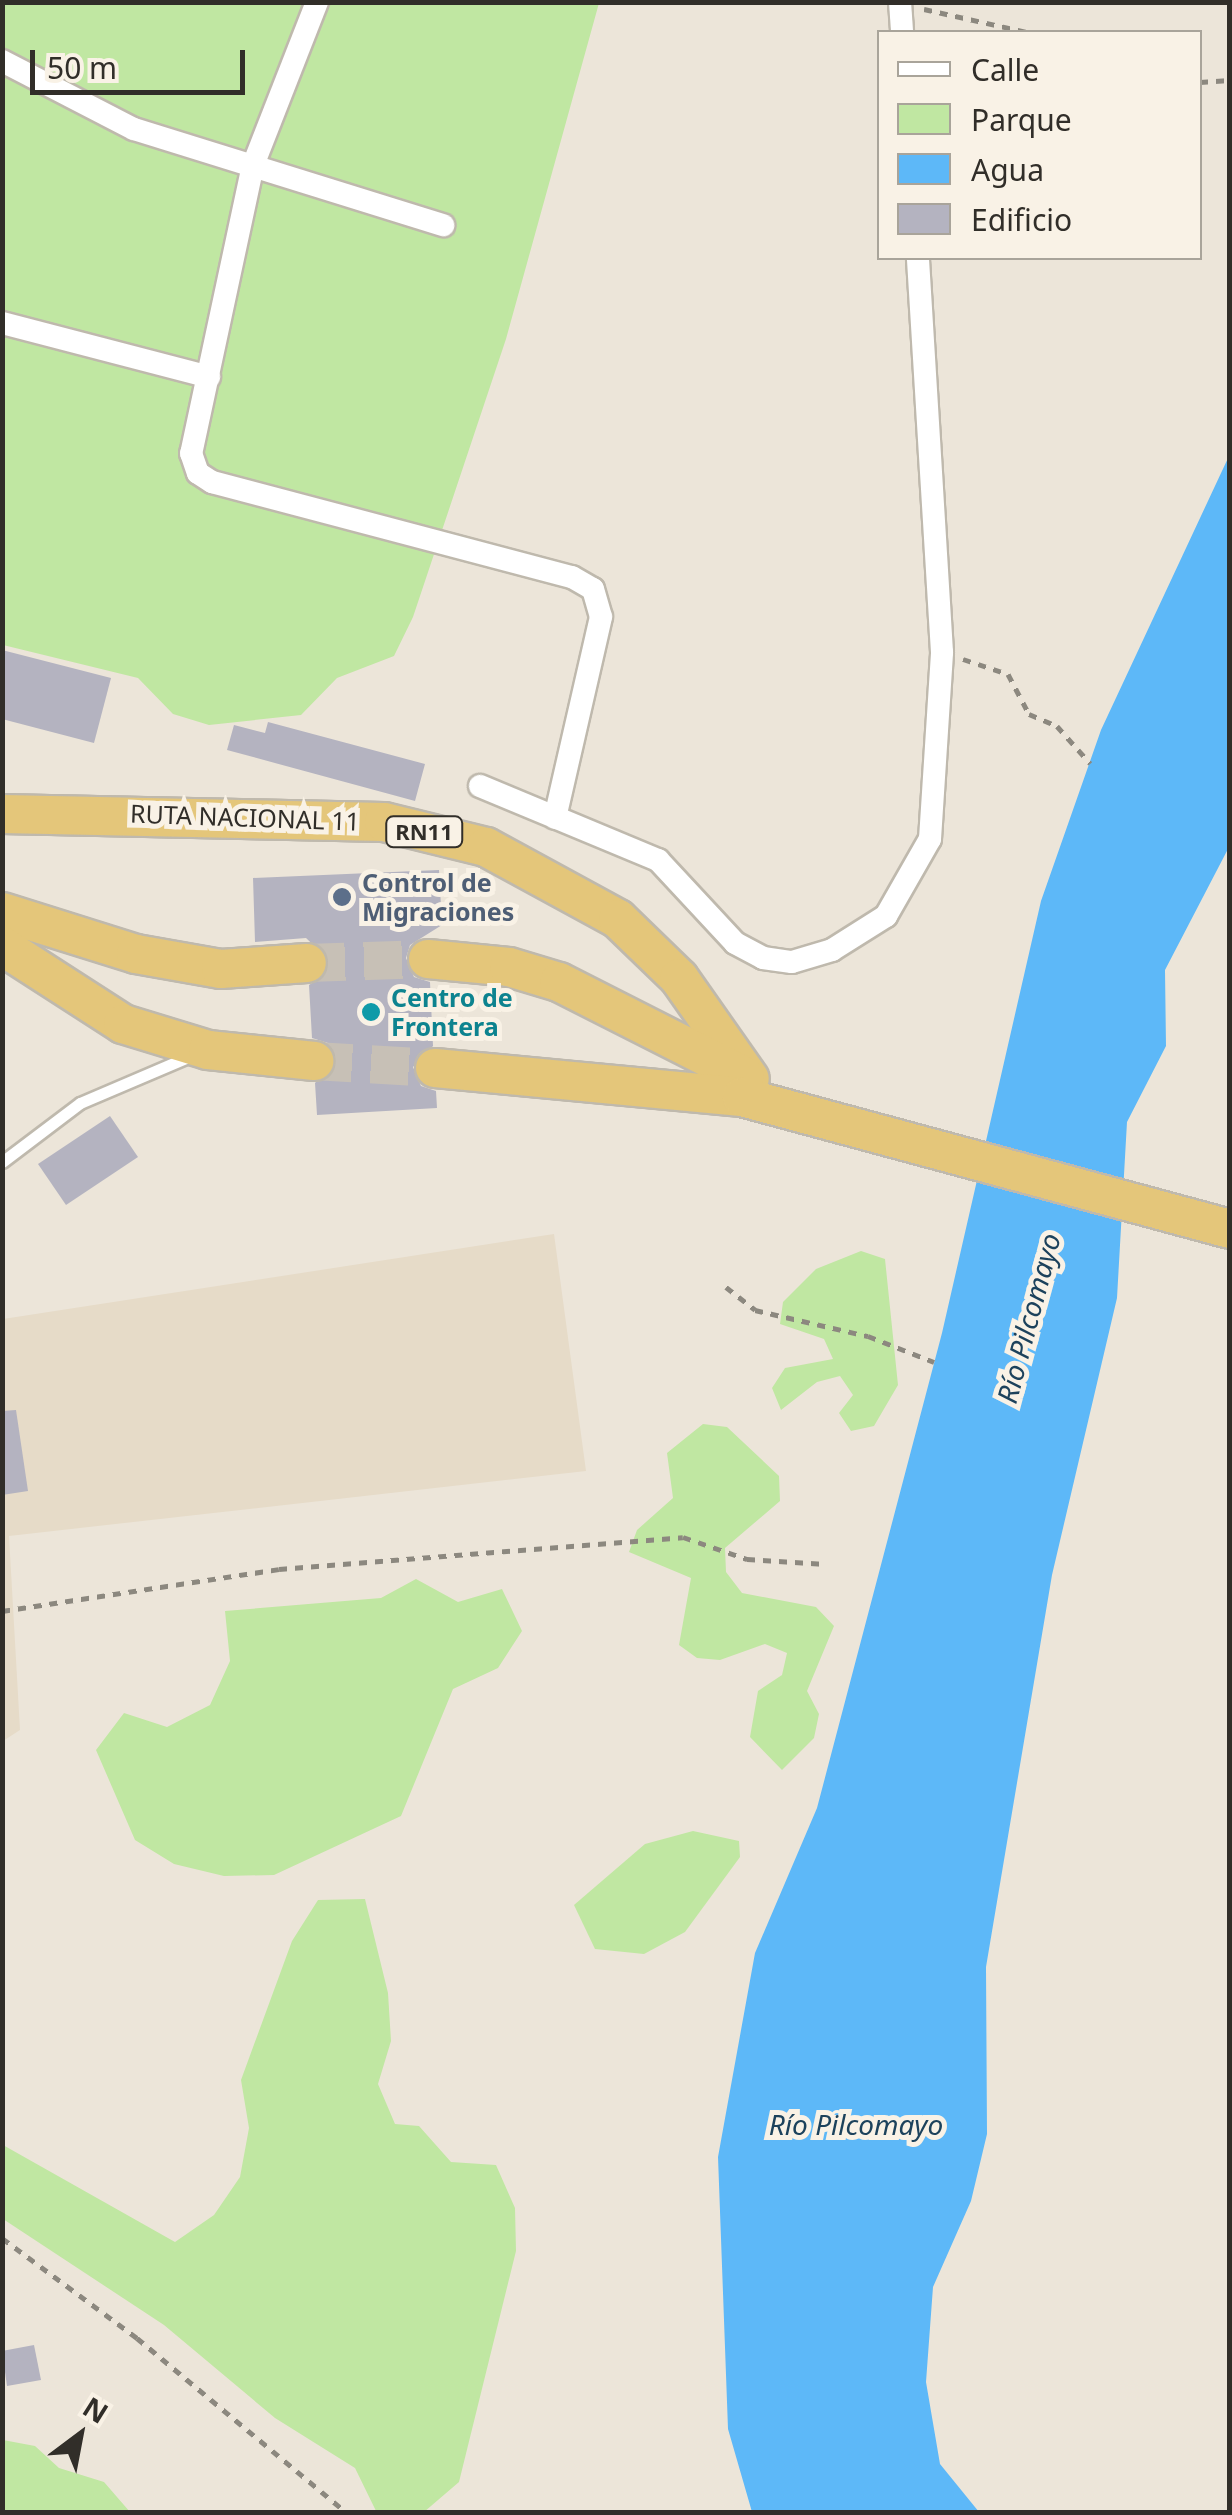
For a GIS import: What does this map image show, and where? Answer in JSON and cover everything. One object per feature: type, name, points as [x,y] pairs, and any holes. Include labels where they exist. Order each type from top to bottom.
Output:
[{"type":"highway","name":"RUTA NACIONAL 11","points":[[2,814],[384,822],[486,847],[618,918],[679,978],[750,1079]]},
{"type":"highway","points":[[2,912],[187,963],[308,964]]},
{"type":"highway","points":[[2,946],[124,1024],[208,1050],[314,1061]]},
{"type":"highway","name":"RUTA NACIONAL 11","points":[[428,959],[509,967],[559,982],[813,1111]]},
{"type":"highway","name":"RUTA NACIONAL 11","points":[[435,1068],[742,1097],[813,1111],[1230,1228]]},
{"type":"street","points":[[317,2],[253,165],[191,453],[198,473],[212,482],[572,577],[592,589],[601,618],[555,818]]},
{"type":"street","points":[[901,5],[902,30]]},
{"type":"street","points":[[2,62],[134,129],[443,224]]},
{"type":"street","points":[[480,786],[658,860],[734,943],[764,958],[792,962],[832,950],[886,916],[930,838],[942,652],[918,260]]},
{"type":"street","points":[[2,323],[208,377]]},
{"type":"lane","points":[[2,1162],[80,1103],[208,1050]]},
{"type":"path","points":[[901,5],[1018,30]]},
{"type":"path","points":[[1202,82],[1230,80]]},
{"type":"path","points":[[942,652],[1008,674],[1029,714],[1057,726],[1090,763]]},
{"type":"path","points":[[726,1287],[754,1310],[868,1336],[934,1362]]},
{"type":"path","points":[[2,1611],[279,1569],[683,1536],[747,1559],[826,1564]]},
{"type":"path","points":[[2,2238],[138,2338],[346,2512]]},
{"type":"shaded area","points":[[554,1234],[586,1471],[9,1536],[20,1730],[3,1741],[3,1319]]},
{"type":"green space","points":[[3,3],[599,3],[506,339],[413,617],[394,656],[337,678],[301,715],[209,725],[173,714],[138,678],[3,645]]},
{"type":"green space","points":[[861,1251],[885,1259],[898,1385],[874,1426],[851,1431],[839,1413],[853,1395],[840,1376],[817,1382],[781,1410],[772,1388],[785,1368],[833,1359],[824,1339],[780,1324],[783,1302],[816,1269]]},
{"type":"green space","points":[[703,1424],[727,1427],[779,1476],[780,1501],[725,1548],[726,1572],[742,1593],[816,1607],[834,1626],[807,1691],[819,1714],[814,1738],[782,1770],[750,1737],[758,1691],[782,1675],[787,1653],[765,1644],[720,1660],[697,1658],[679,1645],[691,1578],[629,1552],[637,1530],[673,1498],[667,1453]]},
{"type":"green space","points":[[416,1579],[458,1602],[502,1589],[522,1631],[498,1668],[453,1689],[401,1816],[274,1875],[224,1876],[174,1864],[135,1840],[96,1750],[124,1713],[167,1727],[210,1705],[230,1661],[225,1611],[381,1598]]},
{"type":"green space","points":[[693,1831],[739,1841],[740,1857],[685,1932],[644,1954],[595,1949],[574,1905],[645,1844]]},
{"type":"green space","points":[[365,1899],[388,1993],[391,2041],[378,2084],[395,2124],[419,2126],[451,2162],[496,2165],[515,2208],[516,2251],[459,2482],[424,2512],[376,2511],[355,2468],[275,2418],[164,2325],[3,2219],[3,2145],[175,2242],[214,2215],[240,2177],[249,2128],[241,2080],[292,1941],[318,1900]]},
{"type":"green space","points":[[3,2440],[35,2446],[59,2468],[104,2482],[130,2512],[3,2512]]},
{"type":"water","name":"Río Pilcomayo","points":[[1229,456],[1229,847],[1165,970],[1166,1046],[1127,1122],[1117,1298],[1052,1575],[986,1967],[987,2134],[971,2201],[933,2287],[926,2382],[940,2464],[979,2512],[752,2512],[728,2429],[718,2157],[755,1953],[817,1808],[942,1333],[1041,901],[1101,730]]},
{"type":"building","points":[[2,650],[111,678],[94,743],[2,719]]},
{"type":"building","points":[[268,722],[425,764],[415,801],[227,750],[234,725],[265,733]]},
{"type":"building","name":"Centro de Frontera","points":[[439,870],[442,925],[410,945],[406,958],[414,977],[430,982],[433,1046],[413,1067],[421,1086],[436,1091],[437,1108],[317,1115],[315,1083],[336,1062],[328,1043],[312,1038],[309,985],[327,974],[329,960],[306,938],[255,942],[253,878]]},
{"type":"building","points":[[110,1116],[138,1157],[66,1205],[38,1164]]},
{"type":"building","points":[[16,1410],[28,1491],[2,1495],[2,1411]]},
{"type":"building","points":[[34,2345],[41,2380],[7,2386],[2,2351]]},
{"type":"tunnel","points":[[307,963],[428,959]]},
{"type":"tunnel","points":[[314,1061],[435,1068]]},
{"type":"place","name":"Control de Migraciones","points":[[342,897]]},
{"type":"place","name":"Centro de Frontera","points":[[371,1012]]}]
